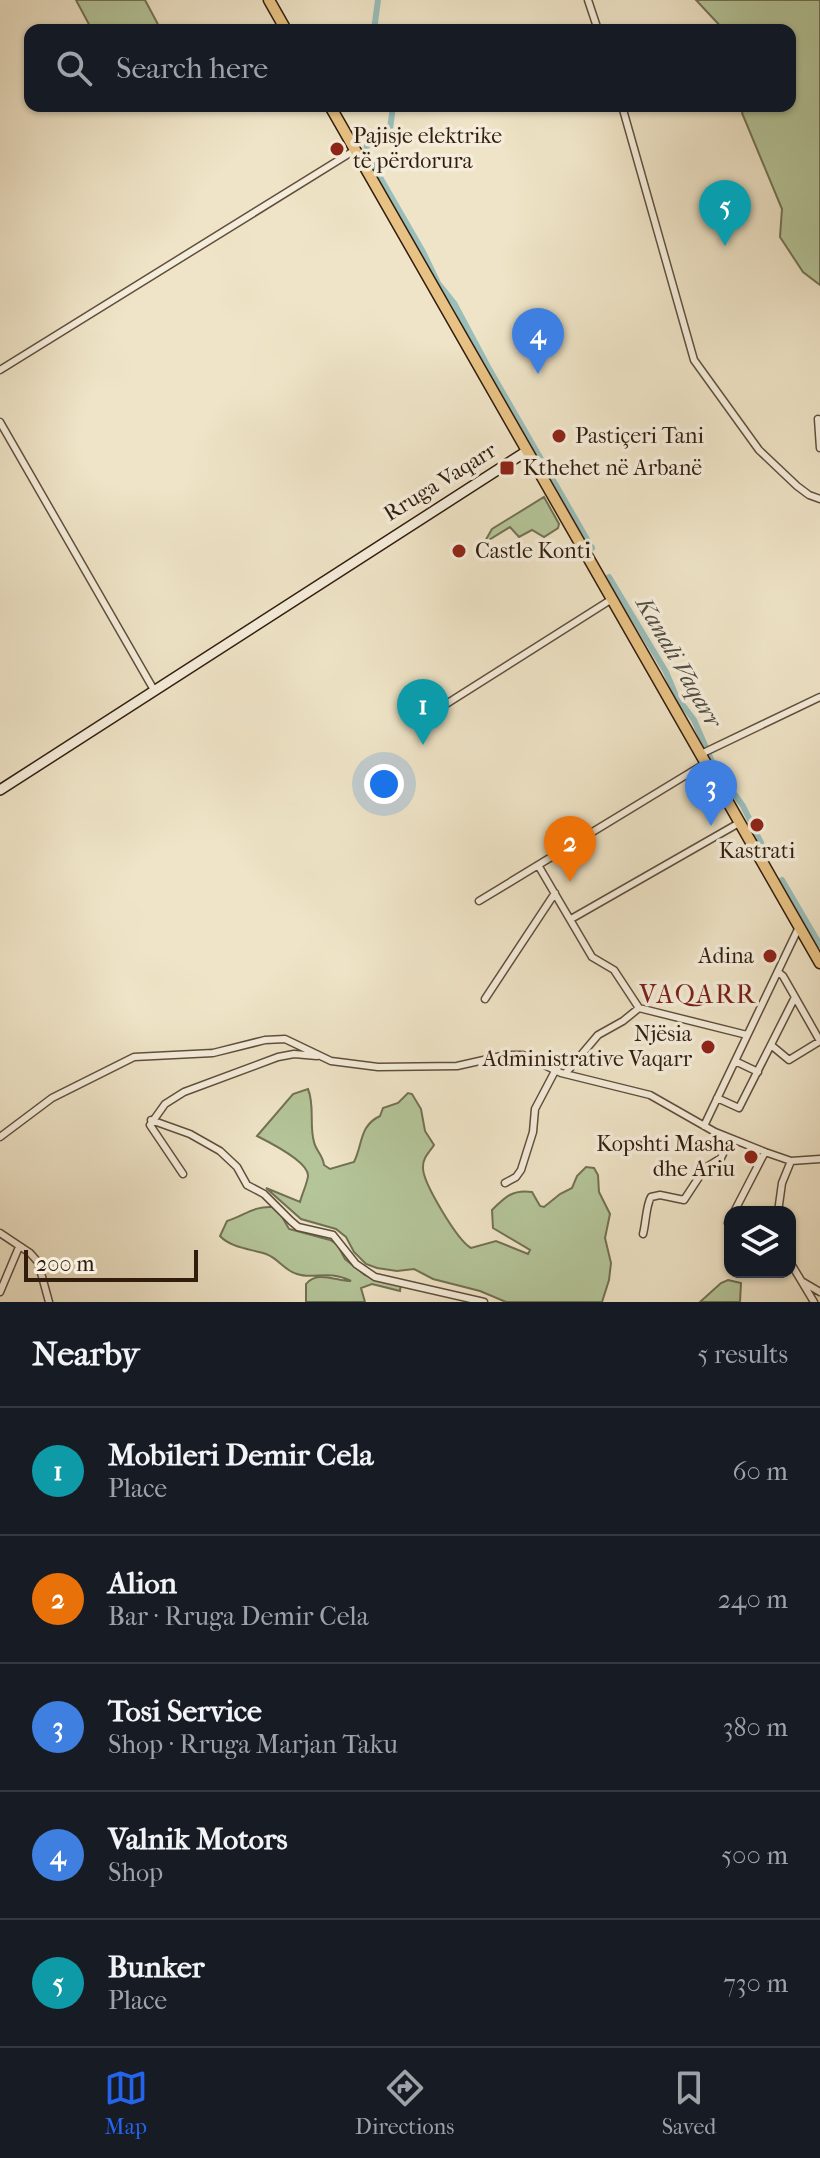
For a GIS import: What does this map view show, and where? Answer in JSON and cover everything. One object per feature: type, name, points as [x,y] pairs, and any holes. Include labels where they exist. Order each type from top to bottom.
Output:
[{"type":"main road","points":[[269,0],[283,24]]},
{"type":"main road","points":[[333,112],[527,451]]},
{"type":"main road","name":"Rruga Vaqarr","points":[[0,790],[527,451],[705,755],[739,823],[820,963]]},
{"type":"street","points":[[588,0],[596,24]]},
{"type":"street","points":[[624,112],[694,360],[759,450],[797,486],[820,499]]},
{"type":"street","points":[[0,370],[355,150]]},
{"type":"street","points":[[818,419],[820,448]]},
{"type":"street","points":[[0,422],[154,690]]},
{"type":"street","points":[[432,713],[612,599]]},
{"type":"street","points":[[479,901],[705,755],[820,697]]},
{"type":"street","points":[[571,919],[739,823]]},
{"type":"street","points":[[538,865],[592,957],[614,970],[639,1008],[747,1035]]},
{"type":"street","points":[[485,999],[555,893]]},
{"type":"street","points":[[704,1126],[799,927]]},
{"type":"street","points":[[771,1045],[789,1060],[820,1041],[778,972]]},
{"type":"street","points":[[717,1098],[739,1108],[795,997]]},
{"type":"street","points":[[565,1074],[598,1035],[639,1008]]},
{"type":"street","points":[[0,1137],[73,1086],[122,1062],[144,1055],[213,1053],[275,1039],[294,1042],[331,1061],[378,1067],[446,1067],[515,1054],[555,1071],[650,1095],[730,1139],[791,1161],[820,1159]]},
{"type":"street","points":[[183,1174],[152,1130],[151,1120],[165,1104],[184,1092],[286,1055],[317,1056]]},
{"type":"street","points":[[735,1061],[758,1072]]},
{"type":"street","points":[[505,1183],[521,1170],[533,1132],[535,1109],[555,1071]]},
{"type":"street","points":[[151,1120],[198,1138],[220,1151],[237,1167],[247,1185],[264,1194],[298,1227],[333,1235],[364,1271],[375,1277],[484,1302]]},
{"type":"street","points":[[643,1234],[651,1197],[660,1195],[684,1200],[705,1168],[721,1158],[730,1139]]},
{"type":"street","points":[[737,1206],[765,1152]]},
{"type":"street","points":[[779,1206],[782,1183],[791,1161]]},
{"type":"street","points":[[0,1233],[38,1262],[49,1302]]},
{"type":"street","points":[[0,1292],[19,1247]]},
{"type":"street","points":[[796,1273],[814,1302]]},
{"type":"street","points":[[800,1281],[820,1292]]},
{"type":"green space","points":[[76,0],[145,0],[158,24],[89,24]]},
{"type":"green space","points":[[696,0],[820,0],[820,285],[803,272],[780,237],[782,209],[742,113],[796,112],[796,24],[718,24]]},
{"type":"green space","points":[[544,497],[559,524],[558,528],[544,537],[532,530],[519,537],[510,527],[484,543],[492,529]]},
{"type":"green space","points":[[308,1089],[314,1142],[324,1165],[330,1169],[354,1162],[368,1125],[380,1116],[383,1108],[398,1103],[408,1093],[412,1094],[421,1109],[425,1131],[434,1145],[423,1164],[428,1185],[450,1223],[471,1248],[496,1241],[528,1254],[530,1250],[493,1228],[492,1210],[510,1195],[525,1191],[532,1192],[540,1206],[544,1207],[572,1188],[577,1176],[586,1167],[594,1168],[598,1175],[599,1192],[610,1214],[605,1238],[611,1263],[602,1302],[506,1302],[480,1291],[433,1279],[414,1269],[397,1271],[377,1268],[366,1264],[336,1229],[301,1219],[266,1188],[300,1202],[307,1171],[287,1153],[257,1136],[293,1094]]},
{"type":"green space","points":[[272,1207],[289,1229],[330,1240],[337,1244],[345,1259],[365,1275],[401,1283],[400,1291],[372,1284],[361,1288],[365,1302],[306,1302],[306,1284],[310,1280],[321,1277],[351,1281],[328,1275],[297,1274],[270,1256],[235,1246],[220,1236],[227,1221],[254,1210]]},
{"type":"green space","points":[[728,1280],[741,1283],[740,1302],[700,1302],[721,1283]]},
{"type":"waterway","points":[[375,24],[378,0]]},
{"type":"waterway","points":[[392,112],[390,129],[367,144],[366,153],[592,548]]},
{"type":"waterway","name":"Kanali Vaqarr","points":[[609,577],[666,672],[676,696],[694,720],[713,764],[743,806],[764,849]]},
{"type":"waterway","name":"Kanali Vaqarr","points":[[782,880],[820,945]]},
{"type":"place","name":"Pajisje elektrike të përdorura","points":[[337,149]]},
{"type":"place","name":"Bunker","points":[[725,246]]},
{"type":"place","name":"Valnik Motors","points":[[538,374]]},
{"type":"place","name":"Pastiçeri Tani","points":[[559,436]]},
{"type":"place","name":"Kthehet në Arbanë","points":[[507,468]]},
{"type":"place","name":"Castle Konti","points":[[459,551]]},
{"type":"place","name":"Mobileri Demir Cela","points":[[423,745]]},
{"type":"place","name":"Kastrati","points":[[757,825]]},
{"type":"place","name":"Tosi Service","points":[[711,826]]},
{"type":"place","name":"Alion","points":[[570,882]]},
{"type":"place","name":"Adina","points":[[770,956]]},
{"type":"place","name":"Njësia Administrative Vaqarr","points":[[708,1047]]},
{"type":"place","name":"Kopshti Masha dhe Ariu","points":[[751,1157]]},
{"type":"district","name":"VAQARR","points":[[698,994]]}]
